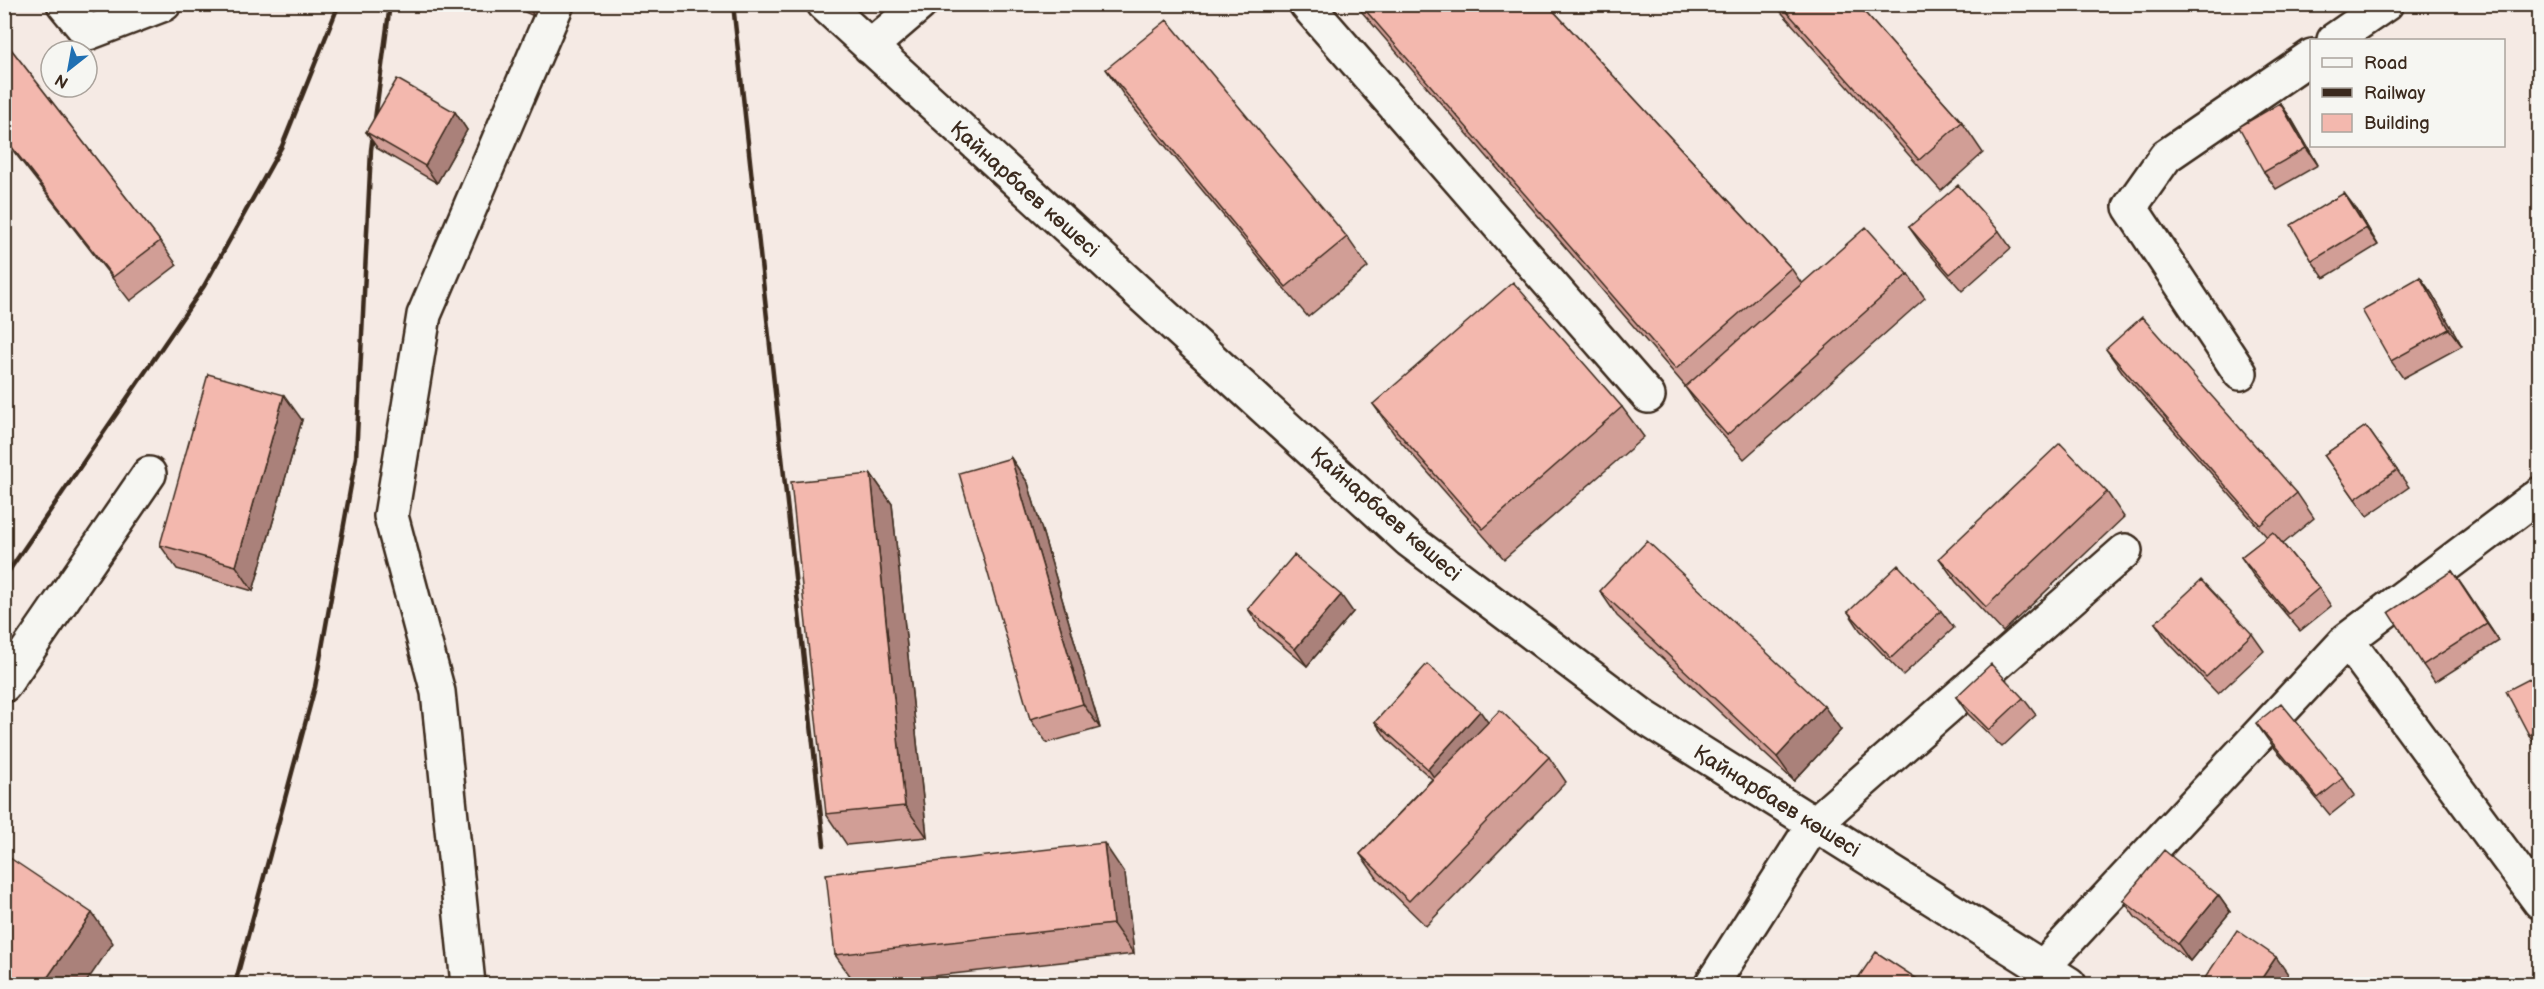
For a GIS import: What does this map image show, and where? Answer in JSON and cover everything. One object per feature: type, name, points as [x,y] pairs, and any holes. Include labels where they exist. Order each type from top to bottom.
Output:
[{"type":"street","points":[[64,4],[88,33],[164,4]]},
{"type":"street","points":[[468,984],[438,692],[391,516],[424,315],[557,4]]},
{"type":"street","name":"Қайнарбаев көшесі","points":[[824,4],[1409,540],[1644,717],[2069,984]]},
{"type":"street","points":[[870,47],[920,4]]},
{"type":"street","points":[[1306,4],[1648,396]]},
{"type":"street","points":[[2335,39],[2386,4]]},
{"type":"street","points":[[2240,373],[2130,207],[2166,156],[2310,57]]},
{"type":"street","points":[[4,685],[149,474]]},
{"type":"street","points":[[2042,968],[2347,640],[2540,494]]},
{"type":"street","points":[[1712,984],[1814,824],[2125,551]]},
{"type":"street","points":[[2347,640],[2540,902]]},
{"type":"building","points":[[1360,4],[1547,4],[1791,268],[1676,369]]},
{"type":"building","points":[[1780,4],[1857,4],[1962,122],[1919,160]]},
{"type":"building","points":[[1167,20],[1347,237],[1286,287],[1106,69]]},
{"type":"building","points":[[4,40],[39,85],[39,99],[50,99],[160,241],[113,277],[4,137]]},
{"type":"building","points":[[397,79],[455,112],[425,166],[366,132]]},
{"type":"building","points":[[2280,103],[2306,148],[2264,172],[2239,127]]},
{"type":"building","points":[[1958,185],[1999,231],[1950,274],[1909,227]]},
{"type":"building","points":[[2344,193],[2366,228],[2312,261],[2291,225]]},
{"type":"building","points":[[1866,227],[1908,274],[1727,435],[1685,387]]},
{"type":"building","points":[[2420,277],[2449,329],[2391,361],[2362,310]]},
{"type":"building","points":[[1513,282],[1622,407],[1483,529],[1373,404]]},
{"type":"building","points":[[2142,317],[2297,493],[2260,525],[2106,349]]},
{"type":"building","points":[[208,374],[284,395],[236,566],[160,545]]},
{"type":"building","points":[[2366,426],[2397,470],[2355,499],[2324,455]]},
{"type":"building","points":[[2060,443],[2107,492],[1986,607],[1939,558]]},
{"type":"building","points":[[1011,458],[1083,704],[1030,719],[959,473]]},
{"type":"building","points":[[871,474],[905,806],[826,814],[791,482]]},
{"type":"building","points":[[2273,532],[2319,588],[2288,614],[2241,557]]},
{"type":"building","points":[[1647,541],[1824,706],[1777,757],[1600,591]]},
{"type":"building","points":[[1294,555],[1341,595],[1295,649],[1248,609]]},
{"type":"building","points":[[1898,565],[1941,611],[1891,658],[1848,612]]},
{"type":"building","points":[[2452,571],[2487,624],[2423,665],[2389,612]]},
{"type":"building","points":[[2201,580],[2252,634],[2206,677],[2155,623]]},
{"type":"building","points":[[1427,664],[1480,711],[1428,769],[1375,722]]},
{"type":"building","points":[[1991,664],[2023,698],[1989,730],[1956,697]]},
{"type":"building","points":[[2539,674],[2540,729],[2529,735],[2506,691]]},
{"type":"building","points":[[2281,703],[2343,778],[2318,798],[2256,723]]},
{"type":"building","points":[[1500,710],[1549,757],[1409,901],[1360,854]]},
{"type":"building","points":[[1104,843],[1113,924],[835,955],[826,874]]},
{"type":"building","points":[[2164,850],[2218,895],[2178,944],[2123,900]]},
{"type":"building","points":[[4,854],[92,913],[43,984],[4,984]]},
{"type":"building","points":[[2237,930],[2276,957],[2258,984],[2201,984]]},
{"type":"building","points":[[1876,952],[1925,984],[1854,984]]},
{"type":"railway","points":[[4,578],[204,286],[282,146],[339,4]]},
{"type":"railway","points":[[235,984],[315,687],[356,457],[371,150],[390,4]]},
{"type":"railway","points":[[733,4],[824,845]]}]
